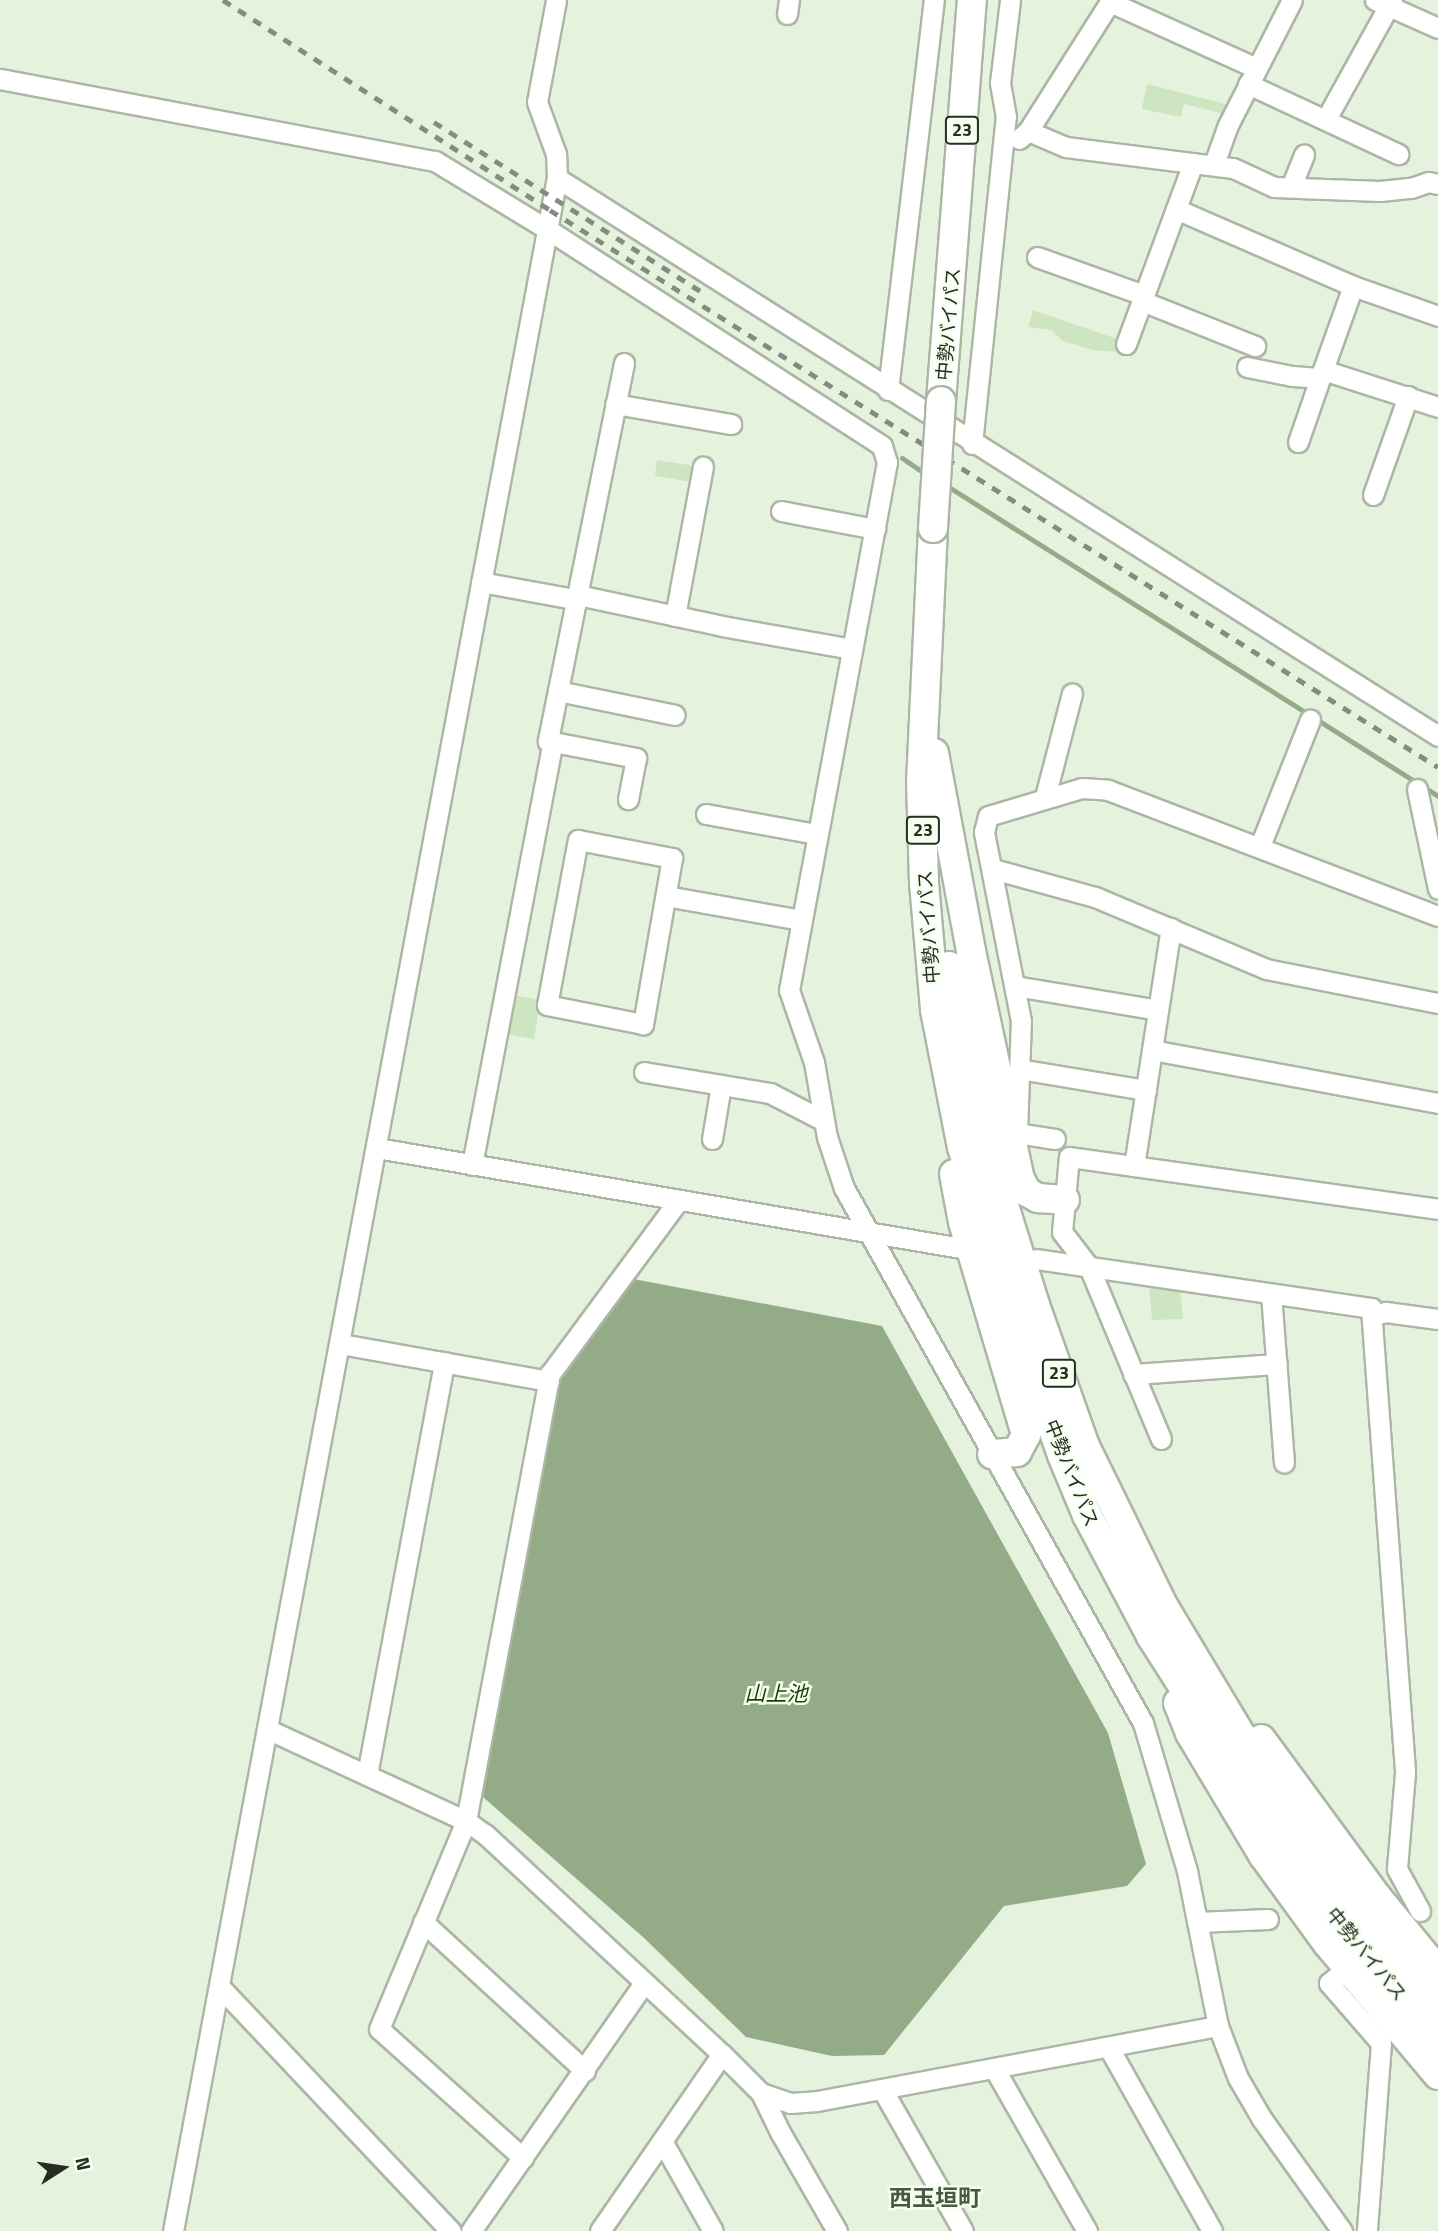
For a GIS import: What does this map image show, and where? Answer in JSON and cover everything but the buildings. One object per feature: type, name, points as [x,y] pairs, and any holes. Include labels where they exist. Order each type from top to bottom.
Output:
[{"type":"highway","name":"中勢バイパス","points":[[972,0],[941,401],[921,781],[924,883],[935,1010],[962,1147],[1028,1357],[1087,1515],[1151,1636],[1331,1911],[1438,2039]]},
{"type":"highway","name":"中勢バイパス","points":[[928,649],[937,881],[954,1004],[988,1154],[1035,1305],[1084,1446],[1164,1606],[1284,1808],[1387,1947],[1438,2005]]},
{"type":"highway","points":[[932,740],[971,951],[1020,1179],[1027,1192],[1038,1198],[1065,1200]]},
{"type":"highway","points":[[941,1042],[951,1155],[963,1222],[1026,1435],[1017,1452],[992,1454]]},
{"type":"highway","points":[[1164,1606],[1377,1897],[1438,1971]]},
{"type":"highway","points":[[1151,1636],[1190,1733],[1250,1834],[1328,1944],[1438,2075]]},
{"type":"street","points":[[173,2231],[557,178],[556,154],[537,102],[556,0]]},
{"type":"street","points":[[888,390],[934,0]]},
{"type":"street","points":[[972,444],[1006,117],[1000,83],[1010,0]]},
{"type":"street","points":[[1214,164],[1228,125],[1292,0]]},
{"type":"street","points":[[1002,148],[1010,147],[1028,131],[1110,1],[1252,76],[1326,119],[1398,154]]},
{"type":"street","points":[[1326,119],[1386,2],[1438,28]]},
{"type":"street","points":[[0,79],[435,161],[547,229],[882,446],[887,462],[789,990],[814,1062],[822,1120],[844,1188],[1143,1723],[1187,1871],[1218,2026],[1238,2078],[1262,2119],[1342,2231]]},
{"type":"street","points":[[1028,131],[1066,147],[1214,164],[1233,169],[1274,187],[1380,191],[1428,183],[1438,184]]},
{"type":"street","points":[[1291,187],[1304,154]]},
{"type":"street","points":[[1126,344],[1193,163]]},
{"type":"street","points":[[557,178],[972,444],[1438,736]]},
{"type":"street","points":[[1176,209],[1353,286],[1438,316]]},
{"type":"street","points":[[1037,257],[1143,298],[1255,346]]},
{"type":"street","points":[[1298,442],[1353,286]]},
{"type":"street","points":[[624,363],[548,741],[636,758],[628,799]]},
{"type":"street","points":[[1247,367],[1292,376],[1321,374],[1408,396],[1438,407]]},
{"type":"street","points":[[1373,495],[1408,396]]},
{"type":"street","points":[[615,404],[732,424]]},
{"type":"street","points":[[675,616],[703,467]]},
{"type":"street","points":[[781,511],[875,528]]},
{"type":"street","points":[[481,582],[576,597],[852,649]]},
{"type":"street","points":[[558,691],[675,715]]},
{"type":"street","points":[[1045,797],[1072,693]]},
{"type":"street","points":[[1261,846],[1310,720]]},
{"type":"street","points":[[472,1165],[553,742]]},
{"type":"street","points":[[1055,1139],[1017,1133],[1021,1021],[984,832],[988,816],[1082,788],[1108,790],[1261,846],[1438,916]]},
{"type":"street","points":[[1417,789],[1438,889]]},
{"type":"street","points":[[706,814],[816,834]]},
{"type":"street","points":[[578,840],[672,858],[666,895],[643,1024],[547,1005],[578,840]]},
{"type":"street","points":[[993,869],[1094,897],[1266,969],[1438,1003]]},
{"type":"street","points":[[666,895],[801,920]]},
{"type":"street","points":[[1134,1166],[1171,928]]},
{"type":"street","points":[[1015,986],[1158,1010]]},
{"type":"street","points":[[1152,1050],[1438,1103]]},
{"type":"street","points":[[1019,1069],[1146,1090]]},
{"type":"street","points":[[644,1072],[770,1093],[822,1120]]},
{"type":"street","points":[[712,1139],[721,1085]]},
{"type":"street","points":[[377,1148],[961,1248]]},
{"type":"street","points":[[1161,1439],[1089,1268],[1062,1232],[1069,1157],[1438,1209]]},
{"type":"street","points":[[523,2158],[379,2029],[467,1821],[550,1374],[678,1201]]},
{"type":"street","points":[[1036,1259],[1371,1308],[1405,1773],[1397,1868],[1429,1908],[1404,1923]]},
{"type":"street","points":[[1271,1294],[1284,1462]]},
{"type":"street","points":[[1372,1315],[1386,1312],[1438,1319]]},
{"type":"street","points":[[341,1344],[549,1381]]},
{"type":"street","points":[[367,1775],[444,1362]]},
{"type":"street","points":[[1133,1374],[1276,1364]]},
{"type":"street","points":[[267,1729],[467,1821],[486,1835],[761,2093],[836,2231]]},
{"type":"street","points":[[1196,1922],[1268,1919]]},
{"type":"street","points":[[423,1923],[585,2071]]},
{"type":"street","points":[[1339,1975],[1329,1983],[1381,2043],[1367,2231]]},
{"type":"street","points":[[471,2231],[644,1983]]},
{"type":"street","points":[[220,1987],[451,2231]]},
{"type":"street","points":[[761,2093],[790,2103],[882,2089],[1218,2026]]},
{"type":"street","points":[[1109,2048],[1212,2231]]},
{"type":"street","points":[[600,2231],[722,2054]]},
{"type":"street","points":[[994,2068],[1087,2231]]},
{"type":"street","points":[[882,2089],[963,2231]]},
{"type":"street","points":[[662,2141],[713,2231]]},
{"type":"shaded area","points":[[1147,84],[1229,105],[1225,114],[1184,104],[1181,117],[1142,109]]},
{"type":"shaded area","points":[[1033,310],[1120,340],[1116,352],[1093,350],[1063,341],[1051,330],[1028,327]]},
{"type":"shaded area","points":[[657,460],[695,466],[692,482],[655,476]]},
{"type":"shaded area","points":[[508,994],[540,1000],[534,1039],[500,1033]]},
{"type":"shaded area","points":[[1149,1284],[1180,1288],[1183,1319],[1152,1320]]},
{"type":"water","name":"山上池","points":[[628,1278],[882,1326],[1108,1733],[1146,1864],[1127,1886],[1004,1906],[884,2055],[832,2056],[746,2037],[643,1937],[483,1797],[559,1377]]},
{"type":"waterway","points":[[902,458],[926,474]]},
{"type":"waterway","points":[[944,484],[1438,796]]},
{"type":"railway","points":[[223,0],[550,210],[1438,767]]},
{"type":"railway","points":[[434,122],[703,293]]},
{"type":"district","name":"西玉垣町","points":[[935,2198]]}]
